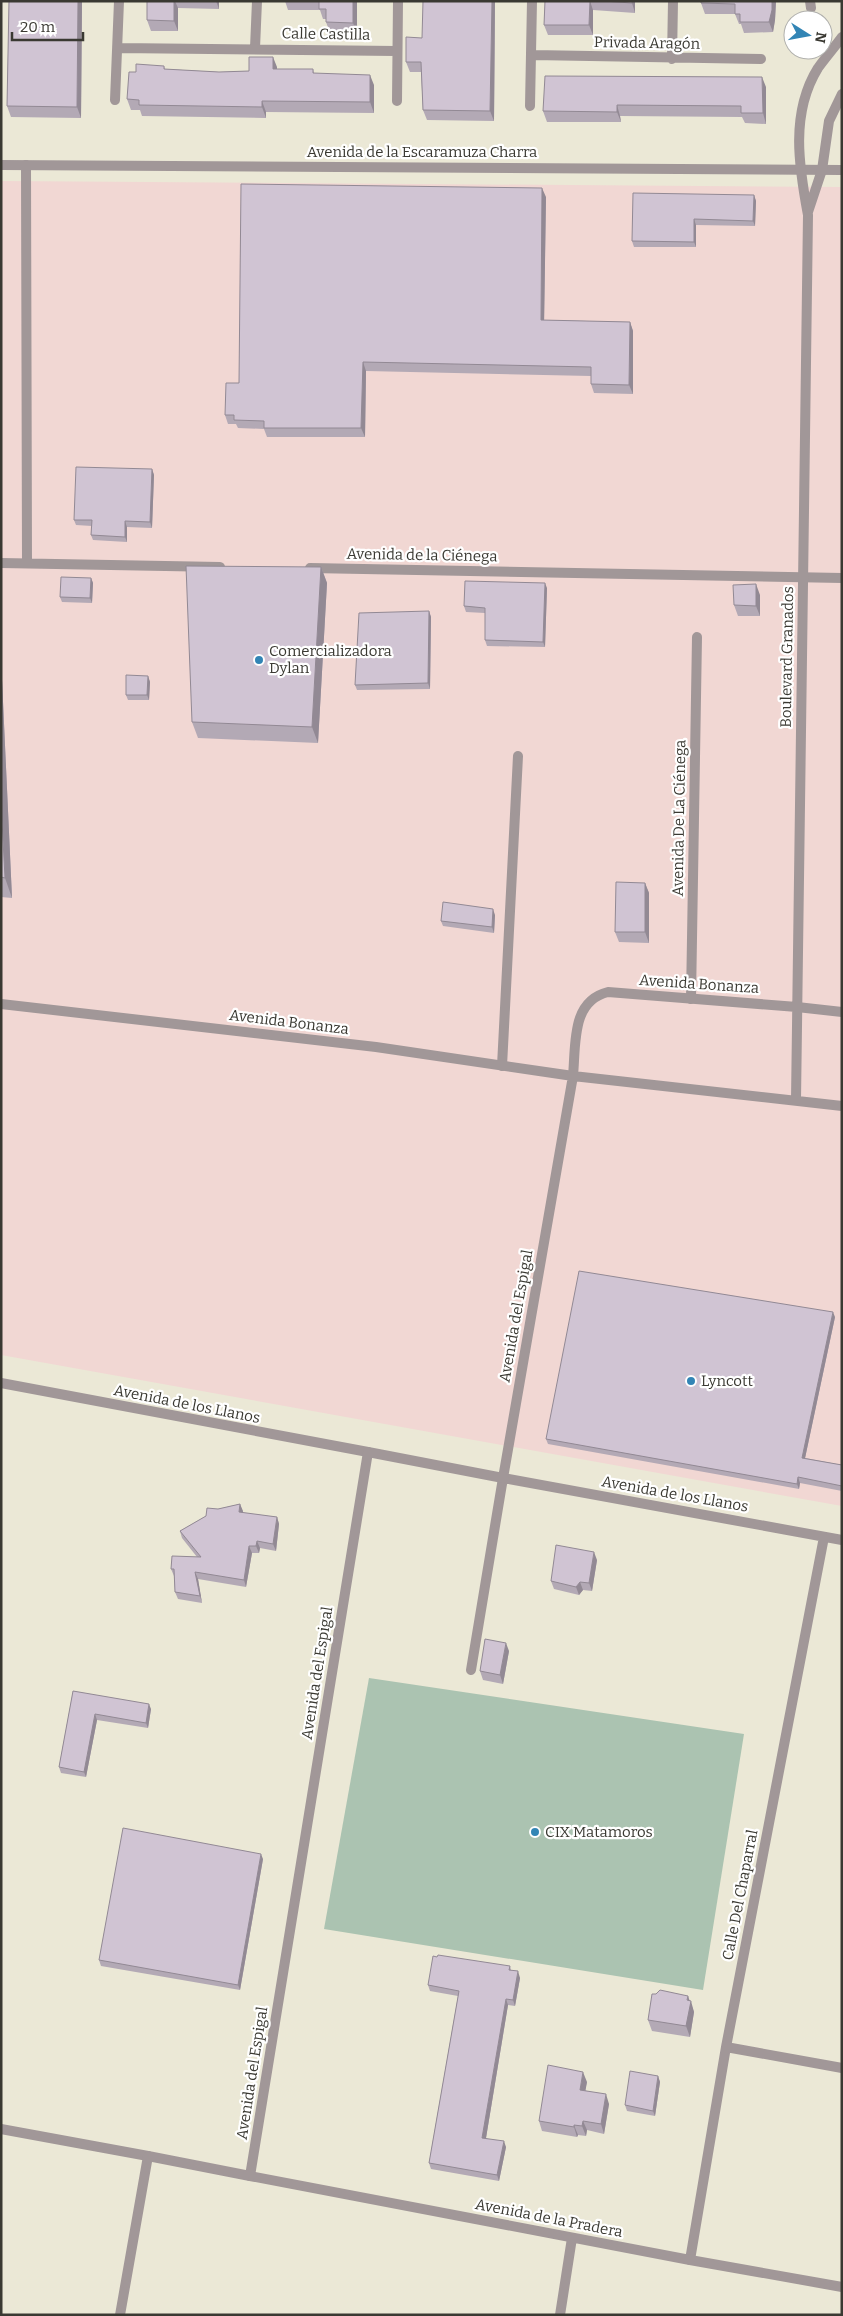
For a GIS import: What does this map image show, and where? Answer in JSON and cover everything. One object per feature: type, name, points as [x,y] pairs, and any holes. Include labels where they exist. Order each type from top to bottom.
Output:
[{"type":"street","points":[[115,100],[119,1]]},
{"type":"street","points":[[255,48],[256,1]]},
{"type":"street","points":[[397,101],[398,1]]},
{"type":"street","points":[[530,106],[532,1]]},
{"type":"street","points":[[672,59],[673,1]]},
{"type":"street","name":"Boulevard Granados","points":[[796,1100],[808,215],[799,170],[800,125],[805,96],[818,69],[842,37]]},
{"type":"street","name":"Calle Castilla","points":[[118,48],[396,51]]},
{"type":"street","name":"Privada Aragón","points":[[532,55],[672,59],[761,59]]},
{"type":"street","name":"Boulevard Granados","points":[[808,215],[822,170],[829,121],[842,94]]},
{"type":"street","name":"Avenida de la Escaramuza Charra","points":[[1,165],[842,170]]},
{"type":"street","points":[[26,165],[27,563]]},
{"type":"street","points":[[1,563],[236,567]]},
{"type":"street","name":"Avenida de la Ciénega","points":[[295,568],[842,578]]},
{"type":"street","name":"Avenida De La Ciénega","points":[[691,999],[697,637]]},
{"type":"street","points":[[502,1066],[518,756]]},
{"type":"street","name":"Avenida Bonanza","points":[[573,1076],[578,1019],[584,1007],[595,995],[608,992],[842,1012]]},
{"type":"street","name":"Avenida Bonanza","points":[[1,1004],[376,1047],[573,1076],[842,1106]]},
{"type":"street","name":"Avenida del Espigal","points":[[471,1670],[573,1076]]},
{"type":"street","name":"Avenida de los Llanos","points":[[1,1383],[368,1452]]},
{"type":"street","points":[[368,1452],[503,1478]]},
{"type":"street","name":"Avenida del Espigal","points":[[250,2176],[368,1452]]},
{"type":"street","name":"Avenida de los Llanos","points":[[503,1478],[842,1540]]},
{"type":"street","name":"Calle Del Chaparral","points":[[690,2260],[726,2047],[824,1537]]},
{"type":"street","points":[[726,2047],[842,2068]]},
{"type":"street","points":[[1,2130],[250,2176]]},
{"type":"street","points":[[120,2315],[148,2156]]},
{"type":"street","name":"Avenida de la Pradera","points":[[250,2176],[572,2238],[842,2287]]},
{"type":"street","points":[[560,2315],[572,2238]]},
{"type":"shaded area","points":[[1,181],[842,187],[842,1506],[1,1355]]},
{"type":"green space","name":"CIX Matamoros","points":[[369,1678],[744,1734],[703,1990],[324,1929]]},
{"type":"building","points":[[9,1],[78,1],[77,107],[7,106]]},
{"type":"building","points":[[147,1],[174,1],[174,21],[147,20]]},
{"type":"building","points":[[319,1],[353,1],[353,23],[326,22],[326,9],[319,9]]},
{"type":"building","points":[[423,1],[492,1],[490,111],[423,110],[421,62],[406,62],[406,37],[422,38]]},
{"type":"building","points":[[545,1],[590,1],[589,25],[544,25]]},
{"type":"building","points":[[603,1],[632,1],[632,3]]},
{"type":"building","points":[[701,1],[772,1],[772,10],[769,22],[740,22],[740,14],[735,14],[735,4],[701,3]]},
{"type":"building","points":[[249,57],[273,57],[273,69],[313,69],[313,73],[370,75],[370,102],[262,101],[262,107],[139,105],[139,100],[127,99],[129,72],[136,72],[136,64],[164,66],[164,69],[219,72],[249,71]]},
{"type":"building","points":[[545,76],[762,77],[763,113],[741,113],[741,106],[617,105],[617,112],[543,111]]},
{"type":"building","points":[[241,184],[542,188],[541,320],[630,322],[629,385],[591,384],[591,367],[363,362],[361,428],[264,428],[264,421],[234,420],[234,415],[225,415],[226,383],[239,383]]},
{"type":"building","points":[[633,193],[754,195],[753,221],[694,219],[694,242],[632,241]]},
{"type":"building","points":[[76,467],[152,469],[150,522],[125,521],[125,537],[91,535],[92,520],[74,520]]},
{"type":"building","name":"Comercializadora Dylan","points":[[186,566],[321,567],[312,727],[192,722]]},
{"type":"building","points":[[61,577],[91,578],[90,598],[60,597]]},
{"type":"building","points":[[465,581],[545,583],[543,642],[485,640],[485,608],[464,606]]},
{"type":"building","points":[[756,584],[756,606],[734,605],[733,585]]},
{"type":"building","points":[[429,611],[428,683],[355,685],[359,613]]},
{"type":"building","points":[[126,675],[148,676],[147,695],[126,695]]},
{"type":"building","points":[[1,801],[5,878],[1,877]]},
{"type":"building","points":[[616,882],[645,883],[645,932],[615,932]]},
{"type":"building","points":[[443,902],[493,909],[492,927],[441,921]]},
{"type":"building","name":"Lyncott","points":[[579,1271],[833,1312],[802,1458],[842,1465],[842,1486],[798,1477],[797,1484],[546,1439]]},
{"type":"building","points":[[240,1504],[239,1512],[277,1517],[273,1544],[257,1541],[256,1546],[249,1546],[244,1580],[195,1572],[200,1596],[175,1592],[174,1569],[171,1569],[172,1556],[201,1557],[180,1531],[206,1516],[207,1508],[218,1509]]},
{"type":"building","points":[[556,1545],[594,1552],[589,1583],[580,1582],[576,1587],[551,1581]]},
{"type":"building","points":[[485,1639],[506,1643],[500,1675],[480,1671]]},
{"type":"building","points":[[73,1691],[149,1704],[146,1723],[95,1714],[84,1772],[59,1767]]},
{"type":"building","points":[[123,1828],[261,1854],[238,1985],[99,1960]]},
{"type":"building","points":[[438,1955],[510,1966],[509,1970],[518,1971],[513,2000],[506,1999],[482,2138],[504,2141],[497,2175],[429,2163],[459,1991],[428,1985],[433,1956],[437,1957]]},
{"type":"building","points":[[660,1990],[688,1996],[687,2000],[691,2001],[686,2026],[648,2020],[652,1994],[656,1994]]},
{"type":"building","points":[[548,2065],[583,2072],[580,2090],[606,2094],[601,2124],[583,2121],[582,2126],[574,2125],[574,2127],[539,2121]]},
{"type":"building","points":[[630,2071],[658,2076],[653,2111],[625,2105]]},
{"type":"place","name":"Comercializadora Dylan","points":[[259,660]]},
{"type":"place","name":"Lyncott","points":[[691,1381]]},
{"type":"place","name":"CIX Matamoros","points":[[535,1832]]}]
